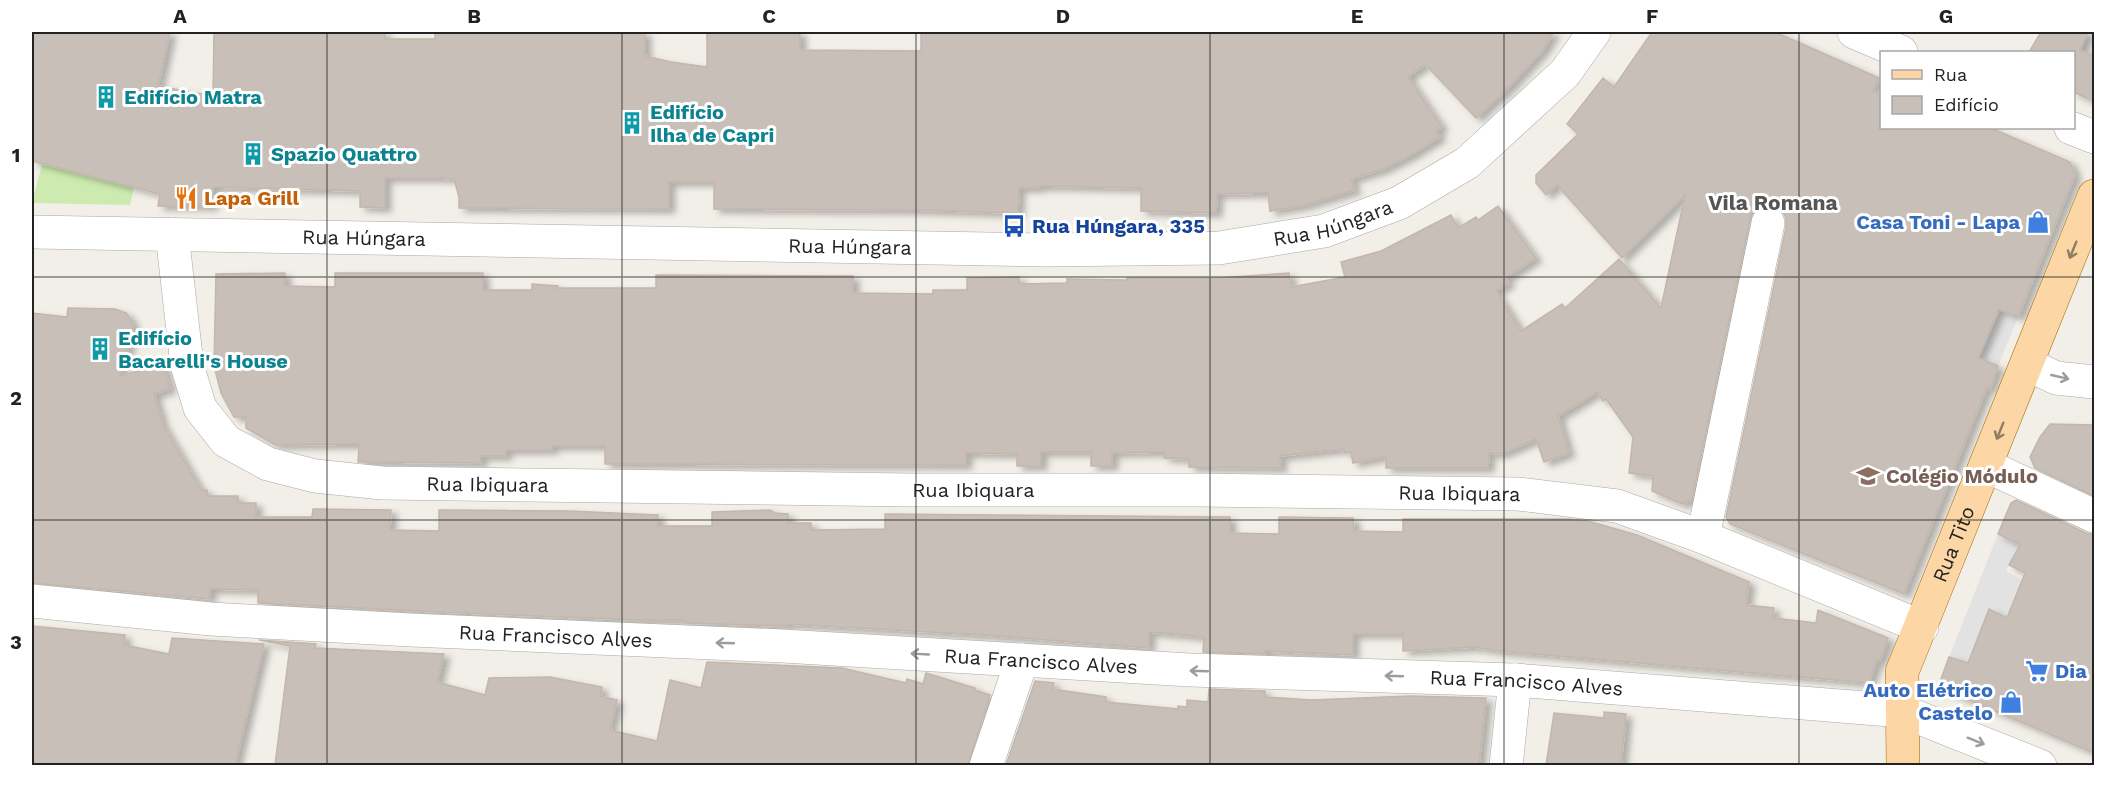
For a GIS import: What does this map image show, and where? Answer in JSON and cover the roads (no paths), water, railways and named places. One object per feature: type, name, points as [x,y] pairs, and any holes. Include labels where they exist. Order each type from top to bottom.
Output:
[{"type":"main road","name":"Rua Tito","points":[[1903,765],[1902,672],[2094,196]]},
{"type":"street","name":"Rua Húngara","points":[[32,232],[1044,250],[1220,248],[1324,231],[1408,198],[1467,163],[1565,73],[1594,32]]},
{"type":"street","points":[[1854,32],[1899,51]]},
{"type":"street","points":[[2074,129],[2094,137]]},
{"type":"street","points":[[1703,537],[1768,223]]},
{"type":"street","name":"Rua Ibiquara","points":[[172,234],[187,365],[200,408],[226,441],[268,464],[315,476],[381,483],[910,490],[1197,490],[1518,494],[1617,506],[1703,537],[1922,627]]},
{"type":"street","points":[[2027,364],[2056,378],[2094,382]]},
{"type":"street","points":[[1987,466],[2094,516]]},
{"type":"street","name":"Rua Francisco Alves","points":[[32,601],[212,619],[411,630],[783,645],[1190,670],[1515,680],[1902,711],[2040,765]]},
{"type":"street","points":[[986,765],[1022,660]]},
{"type":"street","points":[[1506,765],[1515,680]]},
{"type":"place","name":"Edifício Matra","points":[[106,97]]},
{"type":"place","name":"Edifício Ilha de Capri","points":[[632,123]]},
{"type":"place","name":"Spazio Quattro","points":[[253,154]]},
{"type":"place","name":"Lapa Grill","points":[[186,198]]},
{"type":"place","name":"Casa Toni - Lapa","points":[[2038,222]]},
{"type":"place","name":"Rua Húngara, 335","points":[[1014,226]]},
{"type":"place","name":"Edifício Bacarelli's House","points":[[100,349]]},
{"type":"place","name":"Colégio Módulo","points":[[1868,476]]},
{"type":"place","name":"Dia","points":[[2037,671]]},
{"type":"place","name":"Auto Elétrico Castelo","points":[[2011,702]]},
{"type":"district","name":"Vila Romana","points":[[1773,203]]}]
